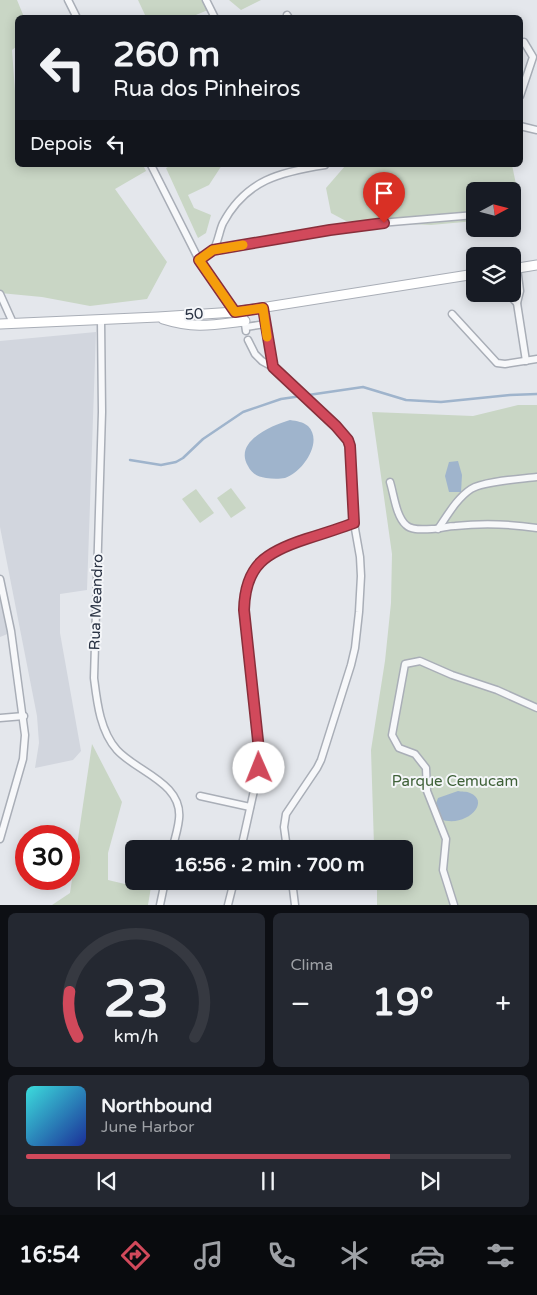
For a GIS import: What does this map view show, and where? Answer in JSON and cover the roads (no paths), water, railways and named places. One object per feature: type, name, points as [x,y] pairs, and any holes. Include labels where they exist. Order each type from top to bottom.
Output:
[{"type":"main road","points":[[521,267],[537,265]]},
{"type":"main road","name":"50","points":[[0,324],[158,317],[239,311],[466,275]]},
{"type":"main road","points":[[158,317],[190,326],[246,326]]},
{"type":"street","points":[[68,0],[76,15]]},
{"type":"street","points":[[206,0],[214,15]]},
{"type":"street","points":[[523,87],[533,57],[524,42]]},
{"type":"street","points":[[523,127],[537,130]]},
{"type":"street","points":[[152,167],[199,260],[239,311],[246,326],[266,324]]},
{"type":"street","points":[[213,250],[221,227],[231,209],[242,196],[255,186],[293,167]]},
{"type":"street","points":[[199,260],[213,250],[368,224],[466,216]]},
{"type":"street","points":[[0,296],[13,323]]},
{"type":"street","points":[[517,303],[526,361]]},
{"type":"street","points":[[263,308],[273,367]]},
{"type":"street","points":[[452,314],[497,364],[537,359]]},
{"type":"street","name":"Rua Meandro","points":[[101,320],[102,412],[95,685],[101,718],[107,734],[116,749],[129,761],[172,792],[177,800],[180,818],[174,840]]},
{"type":"street","points":[[248,340],[254,354],[273,367],[336,426],[348,440],[350,446],[354,523],[360,557],[361,576],[355,648],[321,760],[286,814],[284,827],[286,840]]},
{"type":"street","points":[[438,529],[459,501],[477,486],[537,477]]},
{"type":"street","points":[[390,482],[400,515],[404,524],[409,528],[438,529],[487,524],[537,528]]},
{"type":"street","points":[[243,840],[259,758],[244,610],[244,597],[248,583],[261,561],[283,546],[354,523]]},
{"type":"street","points":[[0,579],[11,631],[24,716],[25,735],[24,758],[0,839]]},
{"type":"street","points":[[454,905],[443,870],[446,840],[427,792],[426,768],[415,754],[398,748],[392,735],[405,664],[420,661],[452,675],[497,690],[537,708]]},
{"type":"street","points":[[0,718],[24,716]]},
{"type":"street","points":[[200,796],[250,807]]},
{"type":"street","points":[[160,905],[163,890]]},
{"type":"street","points":[[228,905],[232,890]]},
{"type":"street","points":[[293,890],[295,905]]},
{"type":"water","points":[[290,420],[308,426],[312,433],[314,440],[309,456],[298,470],[285,478],[268,478],[256,475],[251,471],[245,457],[246,449],[250,442],[265,430]]},
{"type":"water","points":[[458,461],[462,475],[461,492],[449,492],[445,476],[449,462]]},
{"type":"water","points":[[458,791],[469,792],[476,797],[478,802],[477,808],[466,818],[449,821],[440,819],[435,806],[438,798]]},
{"type":"waterway","points":[[130,460],[161,465],[176,462],[203,439],[243,412],[281,399],[363,387],[406,400],[441,402],[537,394]]},
{"type":"park label","name":"Parque Cemucam","points":[[455,781]]}]
